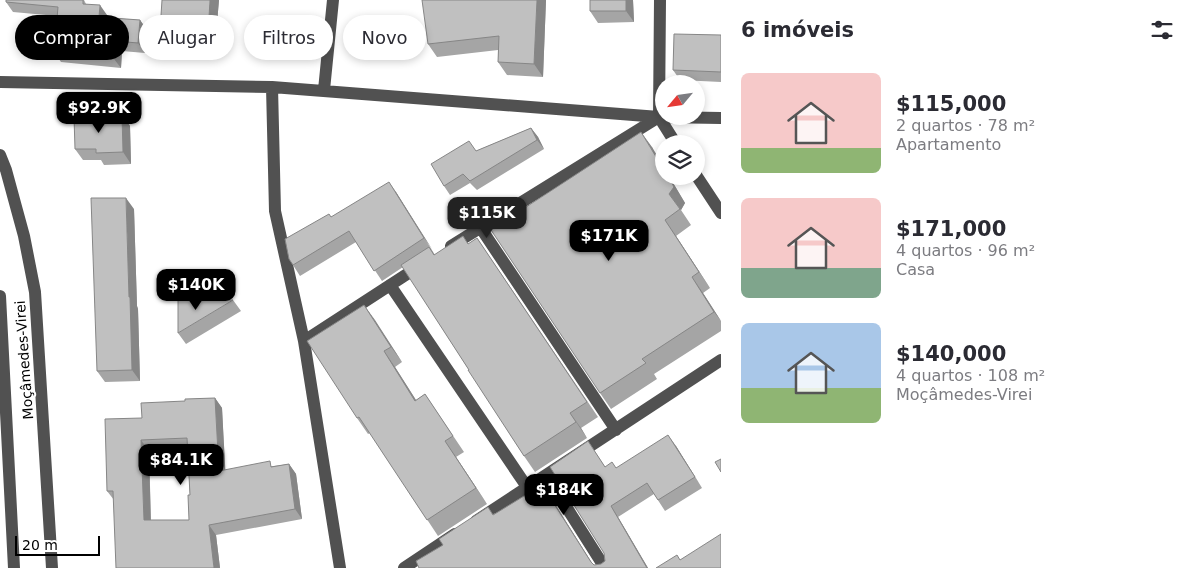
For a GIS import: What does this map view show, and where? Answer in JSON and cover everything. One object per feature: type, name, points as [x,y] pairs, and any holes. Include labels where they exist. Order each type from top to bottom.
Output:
[{"type":"street","points":[[324,90],[333,0]]},
{"type":"street","points":[[659,75],[660,0]]},
{"type":"street","points":[[0,82],[272,87],[655,117]]},
{"type":"street","points":[[272,87],[275,211],[304,341],[340,568]]},
{"type":"street","points":[[705,118],[721,118]]},
{"type":"street","points":[[304,341],[480,227],[655,119]]},
{"type":"street","name":"Moçâmedes-Virei","points":[[0,155],[24,236],[35,292],[52,568]]},
{"type":"street","points":[[703,185],[721,212]]},
{"type":"street","points":[[480,227],[616,430]]},
{"type":"street","points":[[390,285],[527,488]]},
{"type":"street","name":"Moçâmedes-Virei","points":[[0,296],[14,568]]},
{"type":"street","points":[[409,567],[721,360]]},
{"type":"street","points":[[546,475],[605,568]]},
{"type":"building","points":[[6,0],[83,0],[83,4],[100,5],[99,15],[57,15],[58,7],[6,2]]},
{"type":"building","points":[[162,0],[210,0],[209,15],[161,15]]},
{"type":"building","points":[[422,0],[537,0],[534,64],[498,62],[499,36],[428,44],[426,15],[424,15]]},
{"type":"building","points":[[590,0],[626,0],[626,11],[590,11]]},
{"type":"building","points":[[129,19],[139,20],[138,43],[129,42]]},
{"type":"building","points":[[674,34],[721,35],[721,72],[673,70]]},
{"type":"building","points":[[122,115],[123,152],[96,153],[96,149],[75,149],[74,117]]},
{"type":"building","points":[[531,128],[537,140],[470,181],[463,174],[444,186],[431,164],[469,141],[476,151]]},
{"type":"building","points":[[641,132],[655,155],[655,185],[673,185],[674,187],[669,194],[680,209],[665,220],[699,272],[692,277],[714,312],[642,359],[646,363],[600,393],[491,230]]},
{"type":"building","points":[[389,182],[424,238],[374,271],[349,231],[293,265],[289,259],[285,239],[329,214],[331,217]]},
{"type":"building","points":[[91,198],[126,198],[132,370],[97,371]]},
{"type":"building","points":[[463,236],[468,244],[477,238],[587,402],[570,413],[576,422],[524,456],[401,265],[429,247],[434,255]]},
{"type":"building","points":[[178,300],[233,300],[178,333]]},
{"type":"building","points":[[364,305],[391,347],[384,351],[415,401],[425,394],[453,436],[445,441],[476,488],[427,520],[307,341]]},
{"type":"building","points":[[215,398],[219,471],[270,461],[271,467],[289,464],[295,509],[209,525],[214,568],[116,568],[113,491],[107,491],[105,419],[142,418],[141,403],[185,401],[185,399]],"holes":[[[187,438],[190,495],[188,495],[189,520],[144,520],[141,440]]]},
{"type":"building","points":[[668,435],[695,477],[658,500],[647,483],[611,506],[647,568],[419,568],[416,561],[443,545],[439,539],[488,507],[493,515],[542,485],[591,562],[594,565],[601,564],[605,561],[604,553],[550,467],[588,441],[605,467],[612,462],[616,468]]},
{"type":"building","points":[[721,459],[721,472],[715,462]]},
{"type":"building","points":[[721,534],[721,568],[656,568],[677,555],[680,560]]}]
